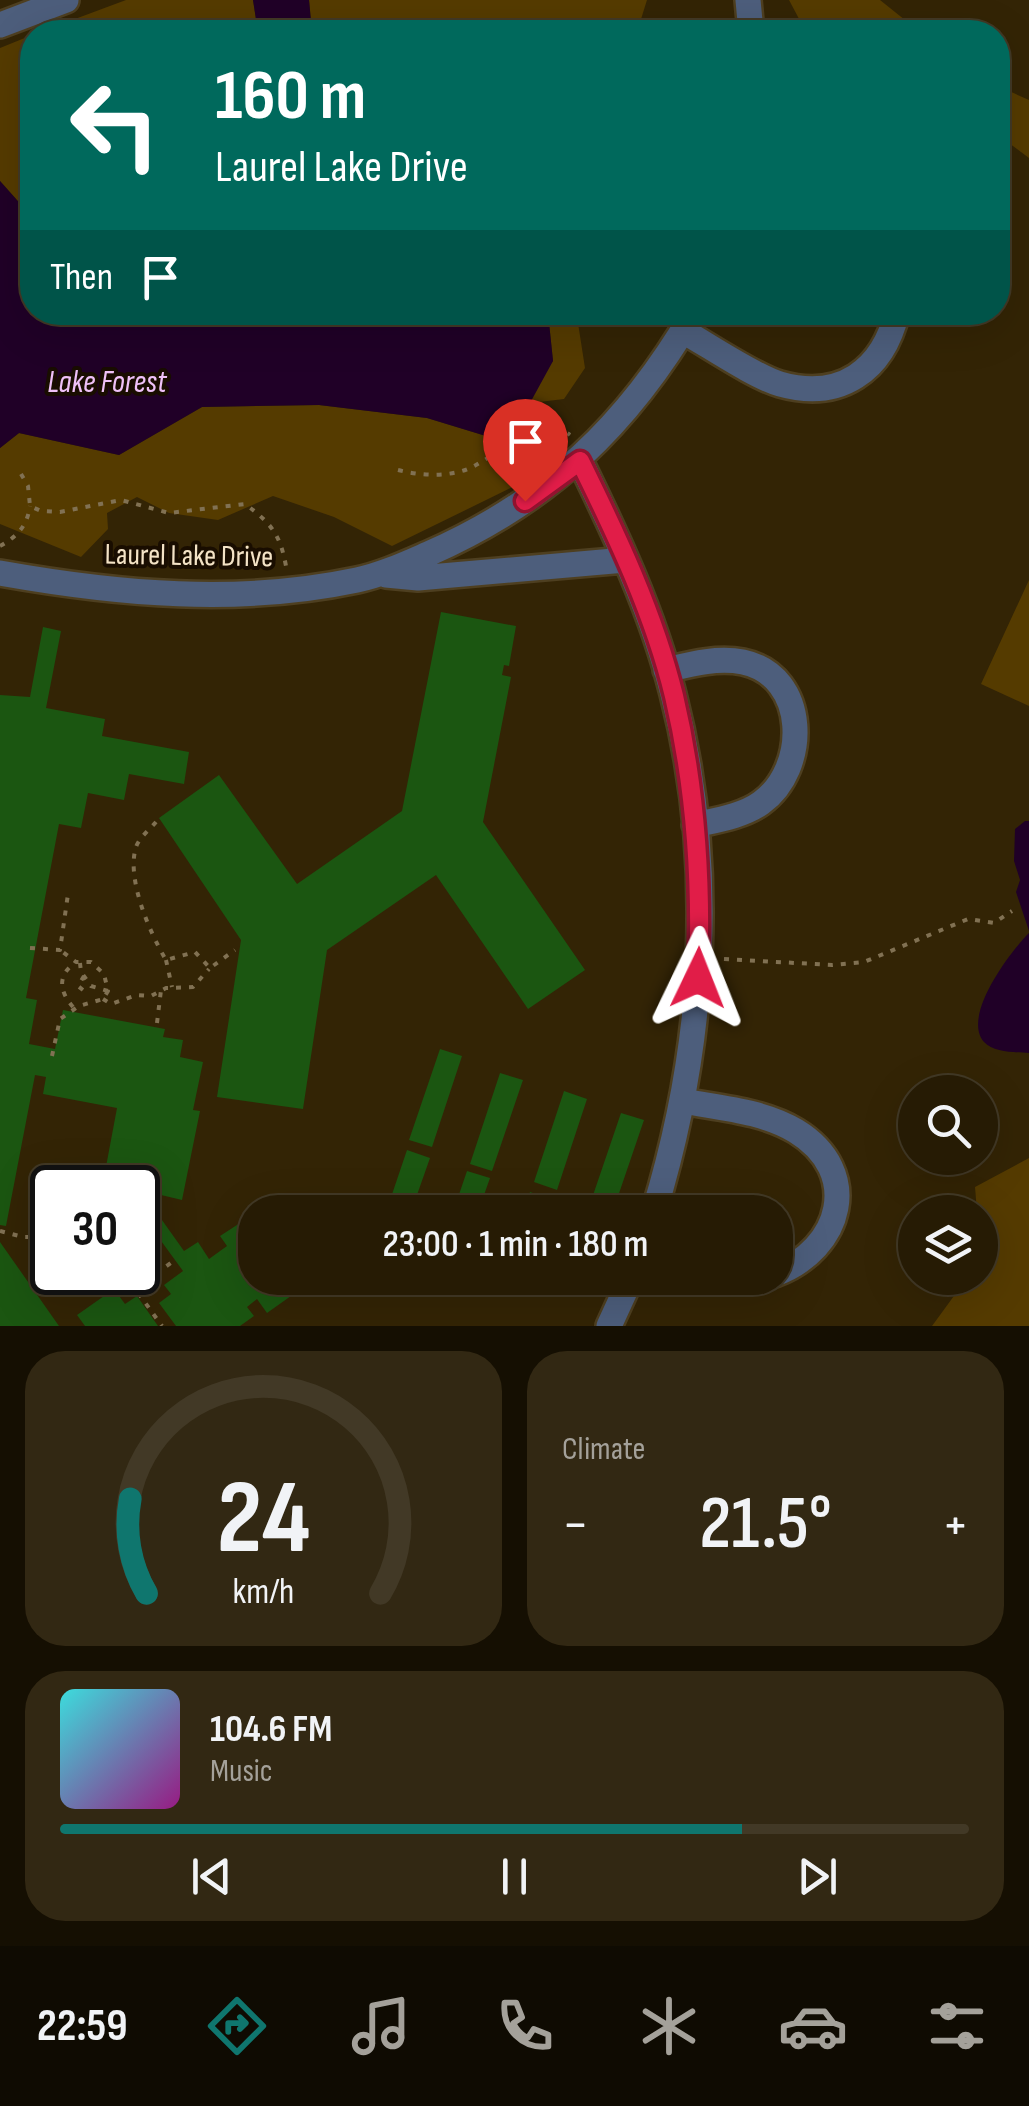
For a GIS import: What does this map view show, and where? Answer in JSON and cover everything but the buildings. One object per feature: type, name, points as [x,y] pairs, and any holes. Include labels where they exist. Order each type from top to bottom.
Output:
[{"type":"street","points":[[0,25],[66,0]]},
{"type":"street","name":"Laurel Lake Drive","points":[[0,572],[52,582],[184,594],[291,590],[376,574],[462,539],[506,514],[584,457],[638,398],[686,325]]},
{"type":"street","points":[[692,325],[778,383],[814,389],[841,383],[872,368],[894,325]]},
{"type":"street","points":[[584,457],[644,603],[666,670],[695,826],[701,916],[698,978],[683,1101],[658,1195]]},
{"type":"street","name":"Laurel Lake Drive","points":[[376,574],[418,578],[626,560]]},
{"type":"street","points":[[666,670],[701,662],[745,662],[764,671],[777,684],[790,700],[795,718],[793,757],[774,793],[742,813],[695,826]]},
{"type":"street","points":[[683,1101],[760,1115],[797,1131],[822,1154],[837,1185],[835,1218],[820,1246],[793,1267]]},
{"type":"street","points":[[608,1326],[624,1295]]},
{"type":"path","points":[[398,470],[434,475],[464,471],[532,433],[552,428],[566,431],[584,457]]},
{"type":"path","points":[[0,546],[19,534],[28,520],[28,486],[22,474]]},
{"type":"path","points":[[30,506],[60,512],[121,500],[170,513],[244,504],[264,518],[282,541],[291,590]]},
{"type":"path","points":[[156,822],[136,845],[135,874],[149,932],[166,960],[172,987]]},
{"type":"path","points":[[60,950],[68,894]]},
{"type":"path","points":[[715,958],[832,965],[864,962],[968,919],[994,923],[1012,911]]},
{"type":"path","points":[[30,948],[60,950],[78,962],[91,986],[108,991]]},
{"type":"path","points":[[103,999],[111,1004],[137,994],[150,996],[172,987],[193,986],[235,950]]},
{"type":"path","points":[[166,960],[195,952],[210,968]]},
{"type":"path","points":[[52,1056],[60,1019],[103,999],[108,991],[104,974],[91,962],[78,962],[65,970],[61,981],[65,996],[75,1009]]},
{"type":"path","points":[[65,996],[84,976]]},
{"type":"path","points":[[78,986],[83,990],[91,986]]},
{"type":"path","points":[[157,1022],[161,990]]},
{"type":"path","points":[[0,1232],[30,1237]]},
{"type":"path","points":[[160,1271],[172,1262]]},
{"type":"path","points":[[139,1295],[162,1326]]},
{"type":"shaded area","points":[[126,0],[253,0],[256,20],[72,20]]},
{"type":"shaded area","points":[[309,0],[647,0],[641,20],[311,20]]},
{"type":"shaded area","points":[[789,0],[880,0],[905,20],[800,20]]},
{"type":"shaded area","points":[[20,40],[20,204],[0,181],[0,48]]},
{"type":"shaded area","points":[[1010,91],[1029,100],[1029,158],[1010,144]]},
{"type":"shaded area","points":[[549,325],[578,325],[585,368],[564,399],[531,403],[537,420],[537,470],[521,483],[392,546],[334,517],[273,496],[218,520],[169,513],[137,497],[107,513],[108,529],[81,557],[0,524],[0,448],[19,433],[119,455],[202,407],[319,405],[427,418],[486,436],[553,361]]},
{"type":"shaded area","points":[[1029,580],[1029,706],[981,684]]},
{"type":"shaded area","points":[[1029,1158],[1029,1326],[932,1326],[955,1295],[998,1295],[998,1195],[976,1195],[975,1187]]},
{"type":"water","points":[[253,0],[309,0],[311,20],[256,20]]},
{"type":"water","name":"Lake Forest","points":[[0,181],[20,204],[20,325],[549,325],[553,361],[530,403],[486,436],[427,418],[319,405],[202,407],[119,455],[19,433],[0,448]]},
{"type":"water","points":[[1029,821],[1029,931],[1016,892],[1020,880],[1014,861],[1015,829]]},
{"type":"water","points":[[1029,933],[1029,1053],[999,1050],[988,1046],[979,1031],[983,1001],[1011,954]]},
{"type":"route","points":[[525,501],[580,461],[660,647],[674,695],[693,800],[701,916],[698,978]]}]
